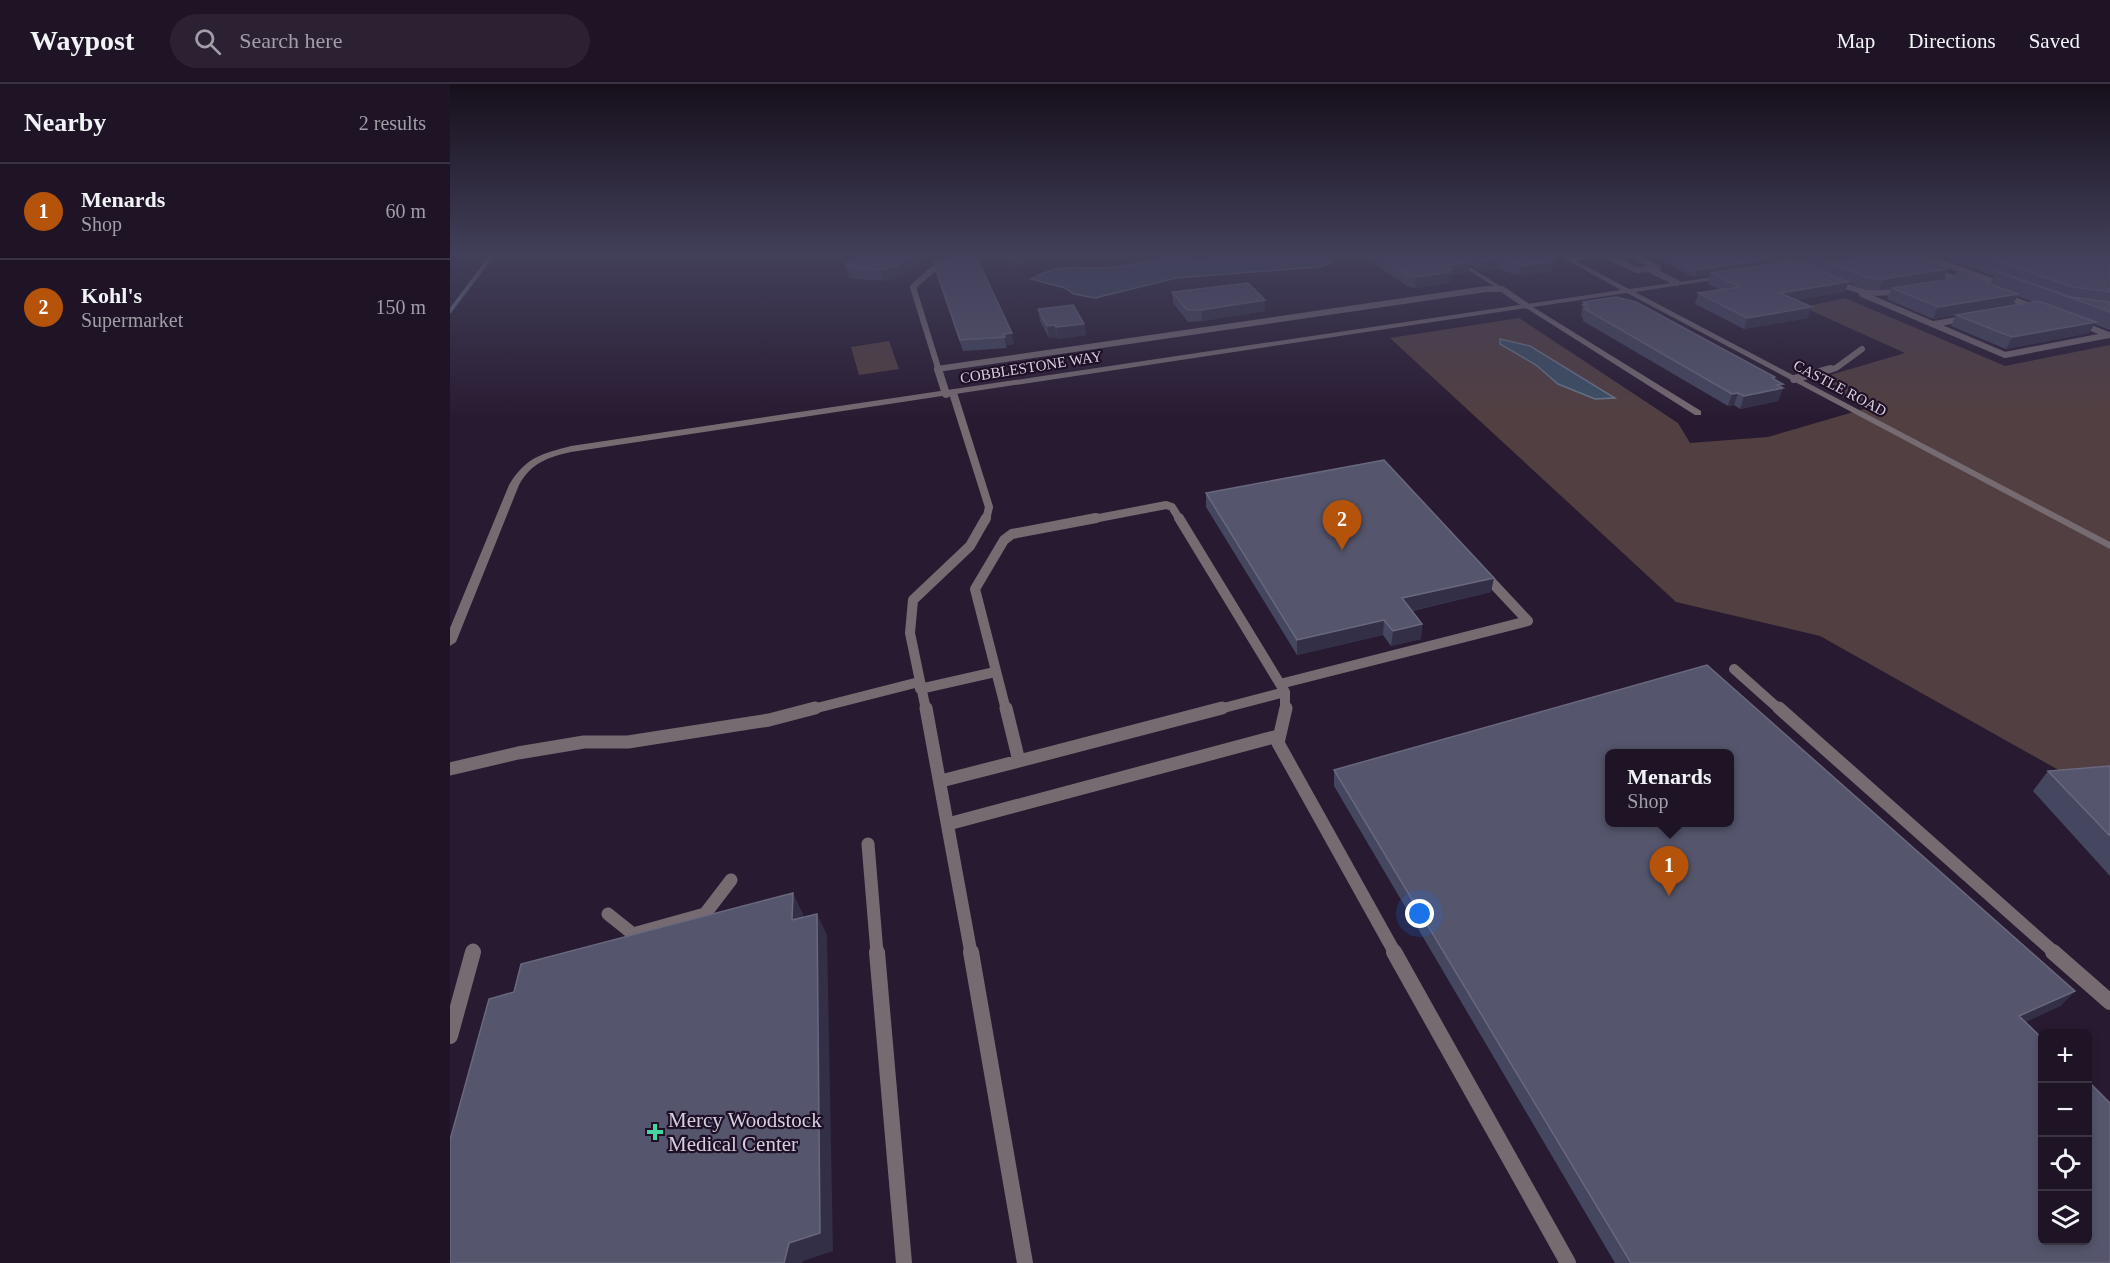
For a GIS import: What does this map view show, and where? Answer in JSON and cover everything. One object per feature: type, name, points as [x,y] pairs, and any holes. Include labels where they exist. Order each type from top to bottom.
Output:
[{"type":"street","name":"COBBLESTONE WAY","points":[[450,642],[514,484],[522,468],[539,457],[571,449],[1507,309]]},
{"type":"street","points":[[1532,309],[1698,413]]},
{"type":"street","name":"CASTLE ROAD","points":[[1661,309],[2110,546]]},
{"type":"lane","points":[[920,309],[937,369],[950,393],[989,507],[988,520],[975,542],[913,600],[910,633],[948,824],[1025,1263]]},
{"type":"lane","name":"COBBLESTONE WAY","points":[[937,369],[1361,309]]},
{"type":"lane","points":[[1898,309],[2005,355],[2109,335],[2077,323]]},
{"type":"lane","points":[[2012,310],[2019,309]]},
{"type":"lane","points":[[2039,309],[2044,311]]},
{"type":"lane","points":[[1934,324],[1972,318]]},
{"type":"lane","points":[[1794,379],[1836,368],[1862,349]]},
{"type":"lane","points":[[1019,761],[975,589],[1004,540],[1012,534],[1166,504],[1172,507],[1283,688],[1288,703],[1278,743],[1568,1263]]},
{"type":"lane","points":[[940,781],[1528,621],[1479,569]]},
{"type":"lane","points":[[1734,669],[2110,1002]]},
{"type":"lane","points":[[450,769],[518,753],[584,742],[628,742],[747,724],[919,685],[995,672]]},
{"type":"lane","points":[[948,824],[1278,736]]},
{"type":"lane","points":[[868,844],[904,1263]]},
{"type":"lane","points":[[608,914],[633,934],[705,914],[731,880]]},
{"type":"lane","points":[[450,1036],[473,950]]},
{"type":"shaded area","points":[[1807,309],[1871,309],[2005,366],[2110,345],[2110,779],[2064,773],[1820,636],[1676,602],[1390,338],[1519,318],[1678,423],[1690,443],[1768,437],[1864,409],[1813,380],[1905,353]]},
{"type":"shaded area","points":[[889,341],[899,369],[859,375],[851,347]]},
{"type":"water","points":[[1500,339],[1530,346],[1615,398],[1595,399],[1558,384],[1536,365],[1500,344]]},
{"type":"building","points":[[949,309],[1001,309],[1012,333],[1003,334],[1005,337],[960,340]]},
{"type":"building","points":[[1038,309],[1075,309],[1084,324],[1056,327],[1055,325],[1047,326]]},
{"type":"building","points":[[1585,309],[1649,309],[1775,377],[1772,378],[1783,384],[1777,385],[1783,388],[1744,396],[1738,393],[1732,394]]},
{"type":"building","points":[[1729,309],[1800,309],[1747,318]]},
{"type":"building","points":[[1991,309],[2060,309],[2096,322],[2012,337],[1956,315]]},
{"type":"building","points":[[1384,460],[1494,578],[1402,598],[1422,624],[1393,631],[1384,620],[1297,640],[1206,493]]},
{"type":"building","points":[[1707,665],[2075,991],[2019,1016],[2038,1034],[2038,1245],[2092,1245],[2092,1085],[2110,1103],[2110,1263],[1631,1263],[1334,770]]},
{"type":"building","points":[[2110,766],[2110,836],[2048,771]]},
{"type":"building","name":"Mercy Woodstock Medical Center","points":[[793,893],[792,920],[817,914],[820,1233],[789,1243],[784,1263],[450,1263],[450,1140],[489,999],[514,992],[521,964]]},
{"type":"place","name":"Kohl's","points":[[1342,550]]},
{"type":"place","name":"Menards","points":[[1669,896]]},
{"type":"place","name":"Mercy Woodstock Medical Center","points":[[655,1132]]}]
